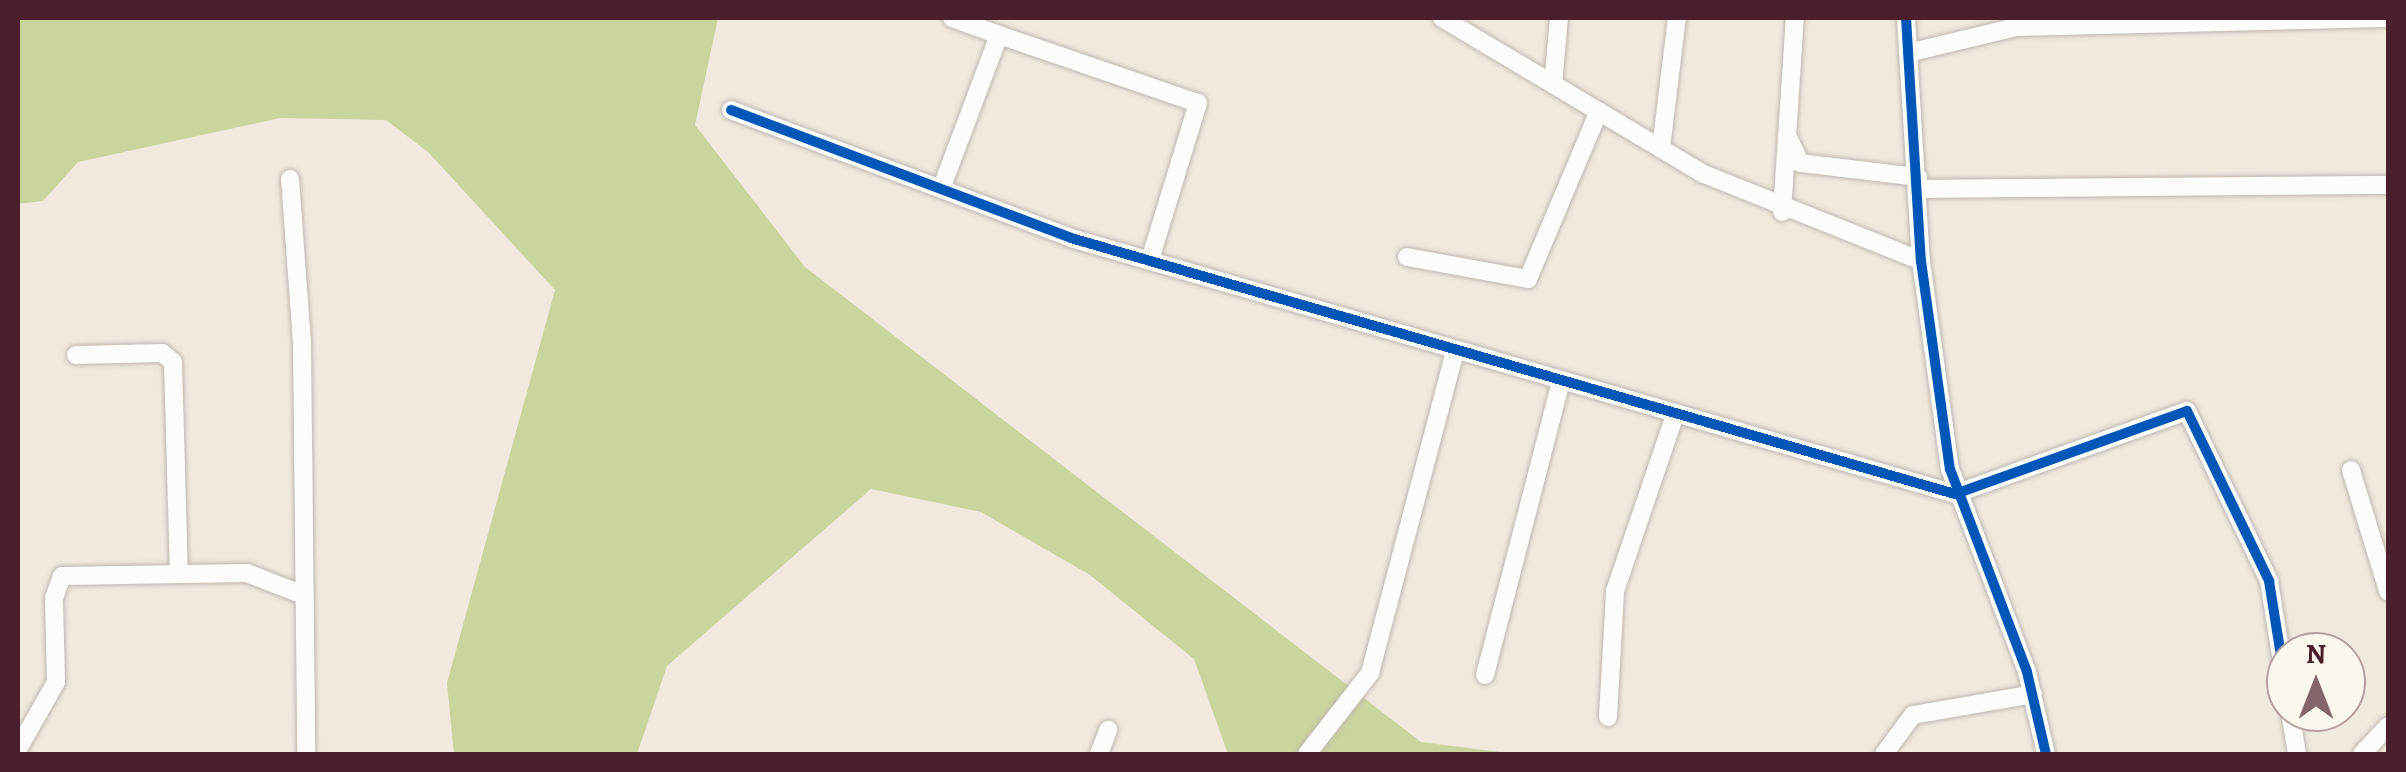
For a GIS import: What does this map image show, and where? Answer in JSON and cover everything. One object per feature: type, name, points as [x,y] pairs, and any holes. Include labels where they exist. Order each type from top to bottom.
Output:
[{"type":"street","points":[[952,18],[1198,104],[1150,260]]},
{"type":"street","points":[[1442,18],[1660,148],[1782,212],[1921,262]]},
{"type":"street","points":[[1553,84],[1558,18]]},
{"type":"street","points":[[1660,148],[1677,18]]},
{"type":"street","points":[[1782,212],[1795,18]]},
{"type":"street","points":[[1906,18],[1921,262],[1956,494],[2032,694],[2046,754]]},
{"type":"street","points":[[1908,53],[2042,22],[2385,18]]},
{"type":"street","points":[[944,184],[999,35]]},
{"type":"street","points":[[731,110],[1150,260],[1956,494],[2187,411],[2269,582],[2277,632]]},
{"type":"street","points":[[1407,257],[1528,279],[1599,111]]},
{"type":"street","points":[[1787,134],[1800,163],[1919,183],[2388,185]]},
{"type":"street","points":[[290,179],[302,342],[301,594],[306,754]]},
{"type":"street","points":[[1307,754],[1370,673],[1455,350]]},
{"type":"street","points":[[76,355],[162,353],[173,362],[180,572]]},
{"type":"street","points":[[1485,675],[1561,381]]},
{"type":"street","points":[[1608,716],[1615,592],[1675,414]]},
{"type":"street","points":[[2351,470],[2388,591]]},
{"type":"street","points":[[18,749],[56,682],[54,598],[62,576],[247,573],[301,594]]},
{"type":"street","points":[[1884,754],[1913,715],[2032,694]]},
{"type":"street","points":[[2362,754],[2388,726]]},
{"type":"street","points":[[1099,754],[1108,730]]},
{"type":"green space","points":[[18,18],[718,18],[695,125],[805,267],[1421,742],[1516,754],[1228,754],[1194,659],[1090,575],[981,512],[871,489],[667,666],[637,754],[454,754],[447,683],[555,290],[428,152],[386,120],[280,118],[78,162],[43,201],[18,204]]},
{"type":"cycle path","points":[[1906,18],[1921,261],[1950,469],[2027,672],[2046,754]]},
{"type":"cycle path","points":[[731,110],[1071,238],[1955,494],[2187,411],[2269,581],[2277,632]]}]
